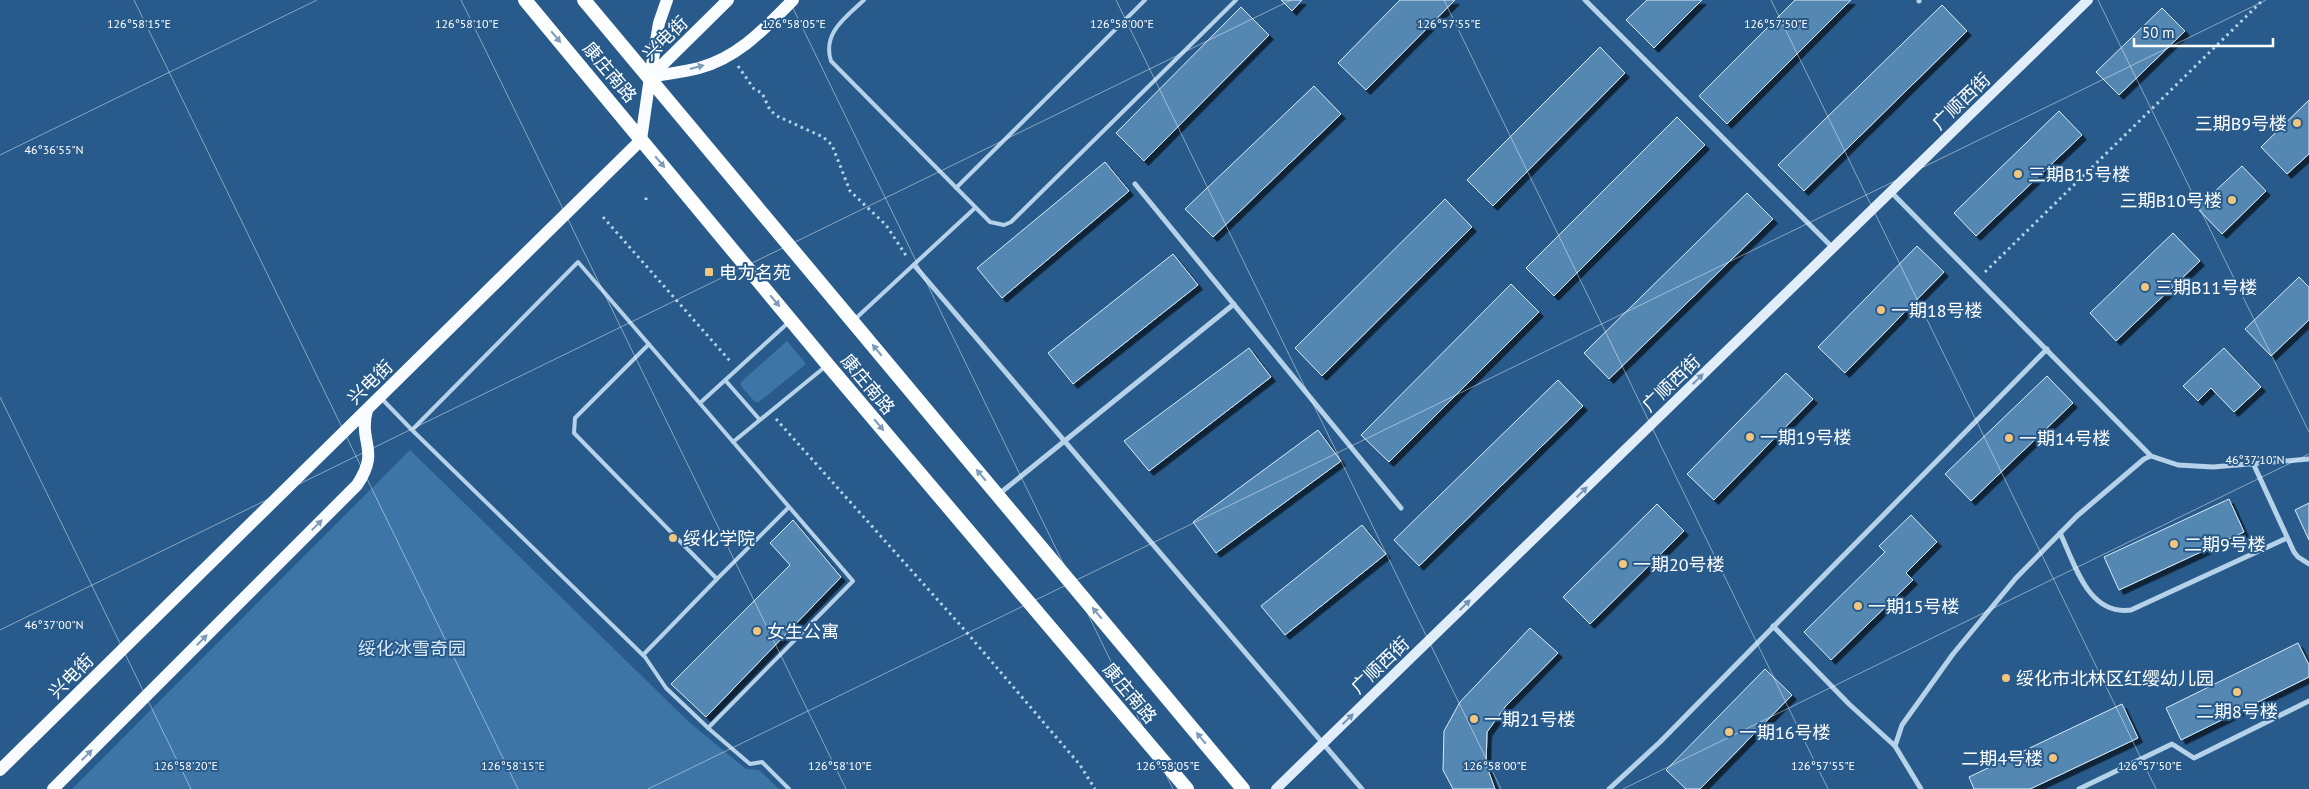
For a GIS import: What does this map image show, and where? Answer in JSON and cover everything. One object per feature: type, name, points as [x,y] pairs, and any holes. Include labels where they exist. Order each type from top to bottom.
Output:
[{"type":"highway","name":"康庄南路","points":[[524,0],[791,321],[1187,789]]},
{"type":"highway","name":"康庄南路","points":[[584,0],[1243,789]]},
{"type":"main road","points":[[667,0],[659,23],[650,77],[700,68],[728,56],[750,42],[793,0]]},
{"type":"main road","name":"兴电街","points":[[0,770],[641,140],[650,77],[728,0]]},
{"type":"main road","name":"广顺西街","points":[[1276,789],[2088,0]]},
{"type":"main road","points":[[53,789],[357,485],[369,462],[370,453],[363,424],[367,409]]},
{"type":"street","points":[[1585,0],[1833,249]]},
{"type":"street","points":[[1135,184],[1401,508]]},
{"type":"street","points":[[1891,192],[2151,456],[2178,465],[2213,466],[2309,459]]},
{"type":"street","points":[[914,265],[1362,789]]},
{"type":"street","points":[[998,495],[1234,304]]},
{"type":"street","points":[[1609,789],[1660,742],[2047,349]]},
{"type":"street","points":[[1895,746],[1902,725],[1953,654],[2016,578],[2060,534],[2144,459],[2151,456]]},
{"type":"street","points":[[2253,463],[2287,538],[2298,557],[2309,564]]},
{"type":"street","points":[[2060,534],[2088,591],[2104,605],[2122,612],[2131,610],[2287,538]]},
{"type":"street","points":[[1773,626],[1849,704],[1895,746],[1921,789]]},
{"type":"street","points":[[2079,789],[2172,744],[2194,758],[2309,701]]},
{"type":"lane","points":[[864,0],[831,35],[828,52],[832,61],[990,222],[1004,225],[1011,222],[1236,0]]},
{"type":"lane","points":[[956,188],[1145,0]]},
{"type":"lane","points":[[853,321],[976,208]]},
{"type":"lane","points":[[412,430],[578,262],[853,581],[708,728]]},
{"type":"lane","points":[[700,403],[791,321]]},
{"type":"lane","points":[[649,344],[575,418],[574,433],[717,579]]},
{"type":"lane","points":[[733,442],[828,365]]},
{"type":"lane","points":[[725,380],[760,420]]},
{"type":"lane","points":[[380,397],[643,655],[666,688],[750,764],[762,762],[789,789]]},
{"type":"lane","points":[[643,655],[790,507]]},
{"type":"path","points":[[1978,280],[2263,0]]},
{"type":"path","points":[[738,66],[754,89],[762,93],[770,110],[777,116],[823,137],[832,145],[850,191],[886,225],[914,265]]},
{"type":"path","points":[[646,195],[646,200]]},
{"type":"path","points":[[603,217],[737,368]]},
{"type":"path","points":[[770,412],[962,627],[1080,766],[1095,789]]},
{"type":"green space","points":[[787,341],[806,364],[759,402],[755,402],[741,386],[741,382]]},
{"type":"green space","name":"绥化冰雪奇园","points":[[410,450],[689,722],[746,769],[759,770],[779,789],[72,789]]},
{"type":"building","points":[[1281,0],[1302,0],[1292,11]]},
{"type":"building","points":[[1400,0],[1455,0],[1366,90],[1338,63]]},
{"type":"building","points":[[1647,0],[1702,0],[1654,48],[1626,20]]},
{"type":"building","points":[[1795,0],[1851,0],[1727,124],[1699,96]]},
{"type":"building","points":[[1942,5],[1967,31],[1804,191],[1778,165]]},
{"type":"building","points":[[1241,7],[1269,35],[1144,161],[1116,133]]},
{"type":"building","points":[[2162,8],[2185,31],[2119,95],[2096,72]]},
{"type":"building","points":[[1600,47],[1625,73],[1493,206],[1467,180]]},
{"type":"building","points":[[1314,86],[1341,114],[1213,237],[1185,209]]},
{"type":"building","name":"三期B9号楼","points":[[2309,100],[2309,154],[2287,174],[2261,147]]},
{"type":"building","name":"三期B15号楼","points":[[2059,111],[2082,135],[1976,236],[1954,213]]},
{"type":"building","points":[[1677,117],[1705,145],[1554,296],[1526,268]]},
{"type":"building","points":[[1105,162],[1129,191],[1002,298],[977,268]]},
{"type":"building","name":"三期B10号楼","points":[[2242,166],[2266,191],[2222,234],[2197,208]]},
{"type":"building","points":[[1747,193],[1773,219],[1609,379],[1584,353]]},
{"type":"building","points":[[1445,199],[1472,227],[1322,376],[1295,348]]},
{"type":"building","name":"三期B11号楼","points":[[2173,233],[2200,261],[2116,341],[2090,313]]},
{"type":"building","name":"一期18号楼","points":[[1917,246],[1944,272],[1845,373],[1818,347]]},
{"type":"building","points":[[1173,254],[1198,285],[1073,384],[1048,353]]},
{"type":"building","points":[[2299,277],[2309,287],[2309,320],[2271,356],[2245,329]]},
{"type":"building","points":[[1511,284],[1539,312],[1389,462],[1361,435]]},
{"type":"building","points":[[1249,348],[1271,377],[1149,471],[1124,441]]},
{"type":"building","points":[[2224,348],[2261,387],[2234,412],[2211,388],[2198,401],[2183,386]]},
{"type":"building","name":"一期19号楼","points":[[1786,373],[1813,399],[1714,500],[1687,474]]},
{"type":"building","name":"一期14号楼","points":[[2047,376],[2073,403],[1971,501],[1945,474]]},
{"type":"building","points":[[1558,380],[1583,406],[1419,566],[1394,540]]},
{"type":"building","points":[[1318,430],[1341,461],[1216,553],[1193,522]]},
{"type":"building","name":"二期9号楼","points":[[2229,499],[2244,532],[2119,590],[2104,557]]},
{"type":"building","points":[[2309,503],[2309,540],[2295,510]]},
{"type":"building","name":"一期20号楼","points":[[1657,504],[1684,531],[1590,624],[1563,597]]},
{"type":"building","name":"一期15号楼","points":[[1911,515],[1937,542],[1906,573],[1913,580],[1831,660],[1804,632],[1885,552],[1879,546]]},
{"type":"building","name":"女生公寓","points":[[793,520],[841,577],[706,717],[671,684],[790,565],[770,543]]},
{"type":"building","points":[[1362,525],[1386,554],[1285,635],[1261,606]]},
{"type":"building","name":"一期21号楼","points":[[1530,628],[1558,653],[1505,707],[1487,732],[1486,764],[1495,789],[1453,789],[1443,770],[1444,731],[1460,702]]},
{"type":"building","name":"二期8号楼","points":[[2298,643],[2309,665],[2309,677],[2181,740],[2166,708]]},
{"type":"building","name":"一期16号楼","points":[[1765,669],[1792,695],[1700,789],[1686,789],[1666,770]]},
{"type":"building","name":"二期4号楼","points":[[2122,704],[2138,738],[2030,789],[1974,789],[1969,777]]},
{"type":"place","name":"三期B9号楼","points":[[2297,123]]},
{"type":"place","name":"三期B15号楼","points":[[2018,174]]},
{"type":"place","name":"三期B10号楼","points":[[2232,200]]},
{"type":"place","name":"电力名苑","points":[[709,272]]},
{"type":"place","name":"三期B11号楼","points":[[2145,287]]},
{"type":"place","name":"一期18号楼","points":[[1881,310]]},
{"type":"place","name":"一期19号楼","points":[[1750,437]]},
{"type":"place","name":"一期14号楼","points":[[2009,438]]},
{"type":"place","name":"绥化学院","points":[[673,538]]},
{"type":"place","name":"二期9号楼","points":[[2174,544]]},
{"type":"place","name":"一期20号楼","points":[[1623,564]]},
{"type":"place","name":"一期15号楼","points":[[1858,606]]},
{"type":"place","name":"女生公寓","points":[[757,631]]},
{"type":"place","name":"绥化市北林区红缨幼儿园","points":[[2006,678]]},
{"type":"place","name":"二期8号楼","points":[[2237,692]]},
{"type":"place","name":"一期21号楼","points":[[1474,719]]},
{"type":"place","name":"一期16号楼","points":[[1729,732]]},
{"type":"place","name":"二期4号楼","points":[[2053,758]]}]
